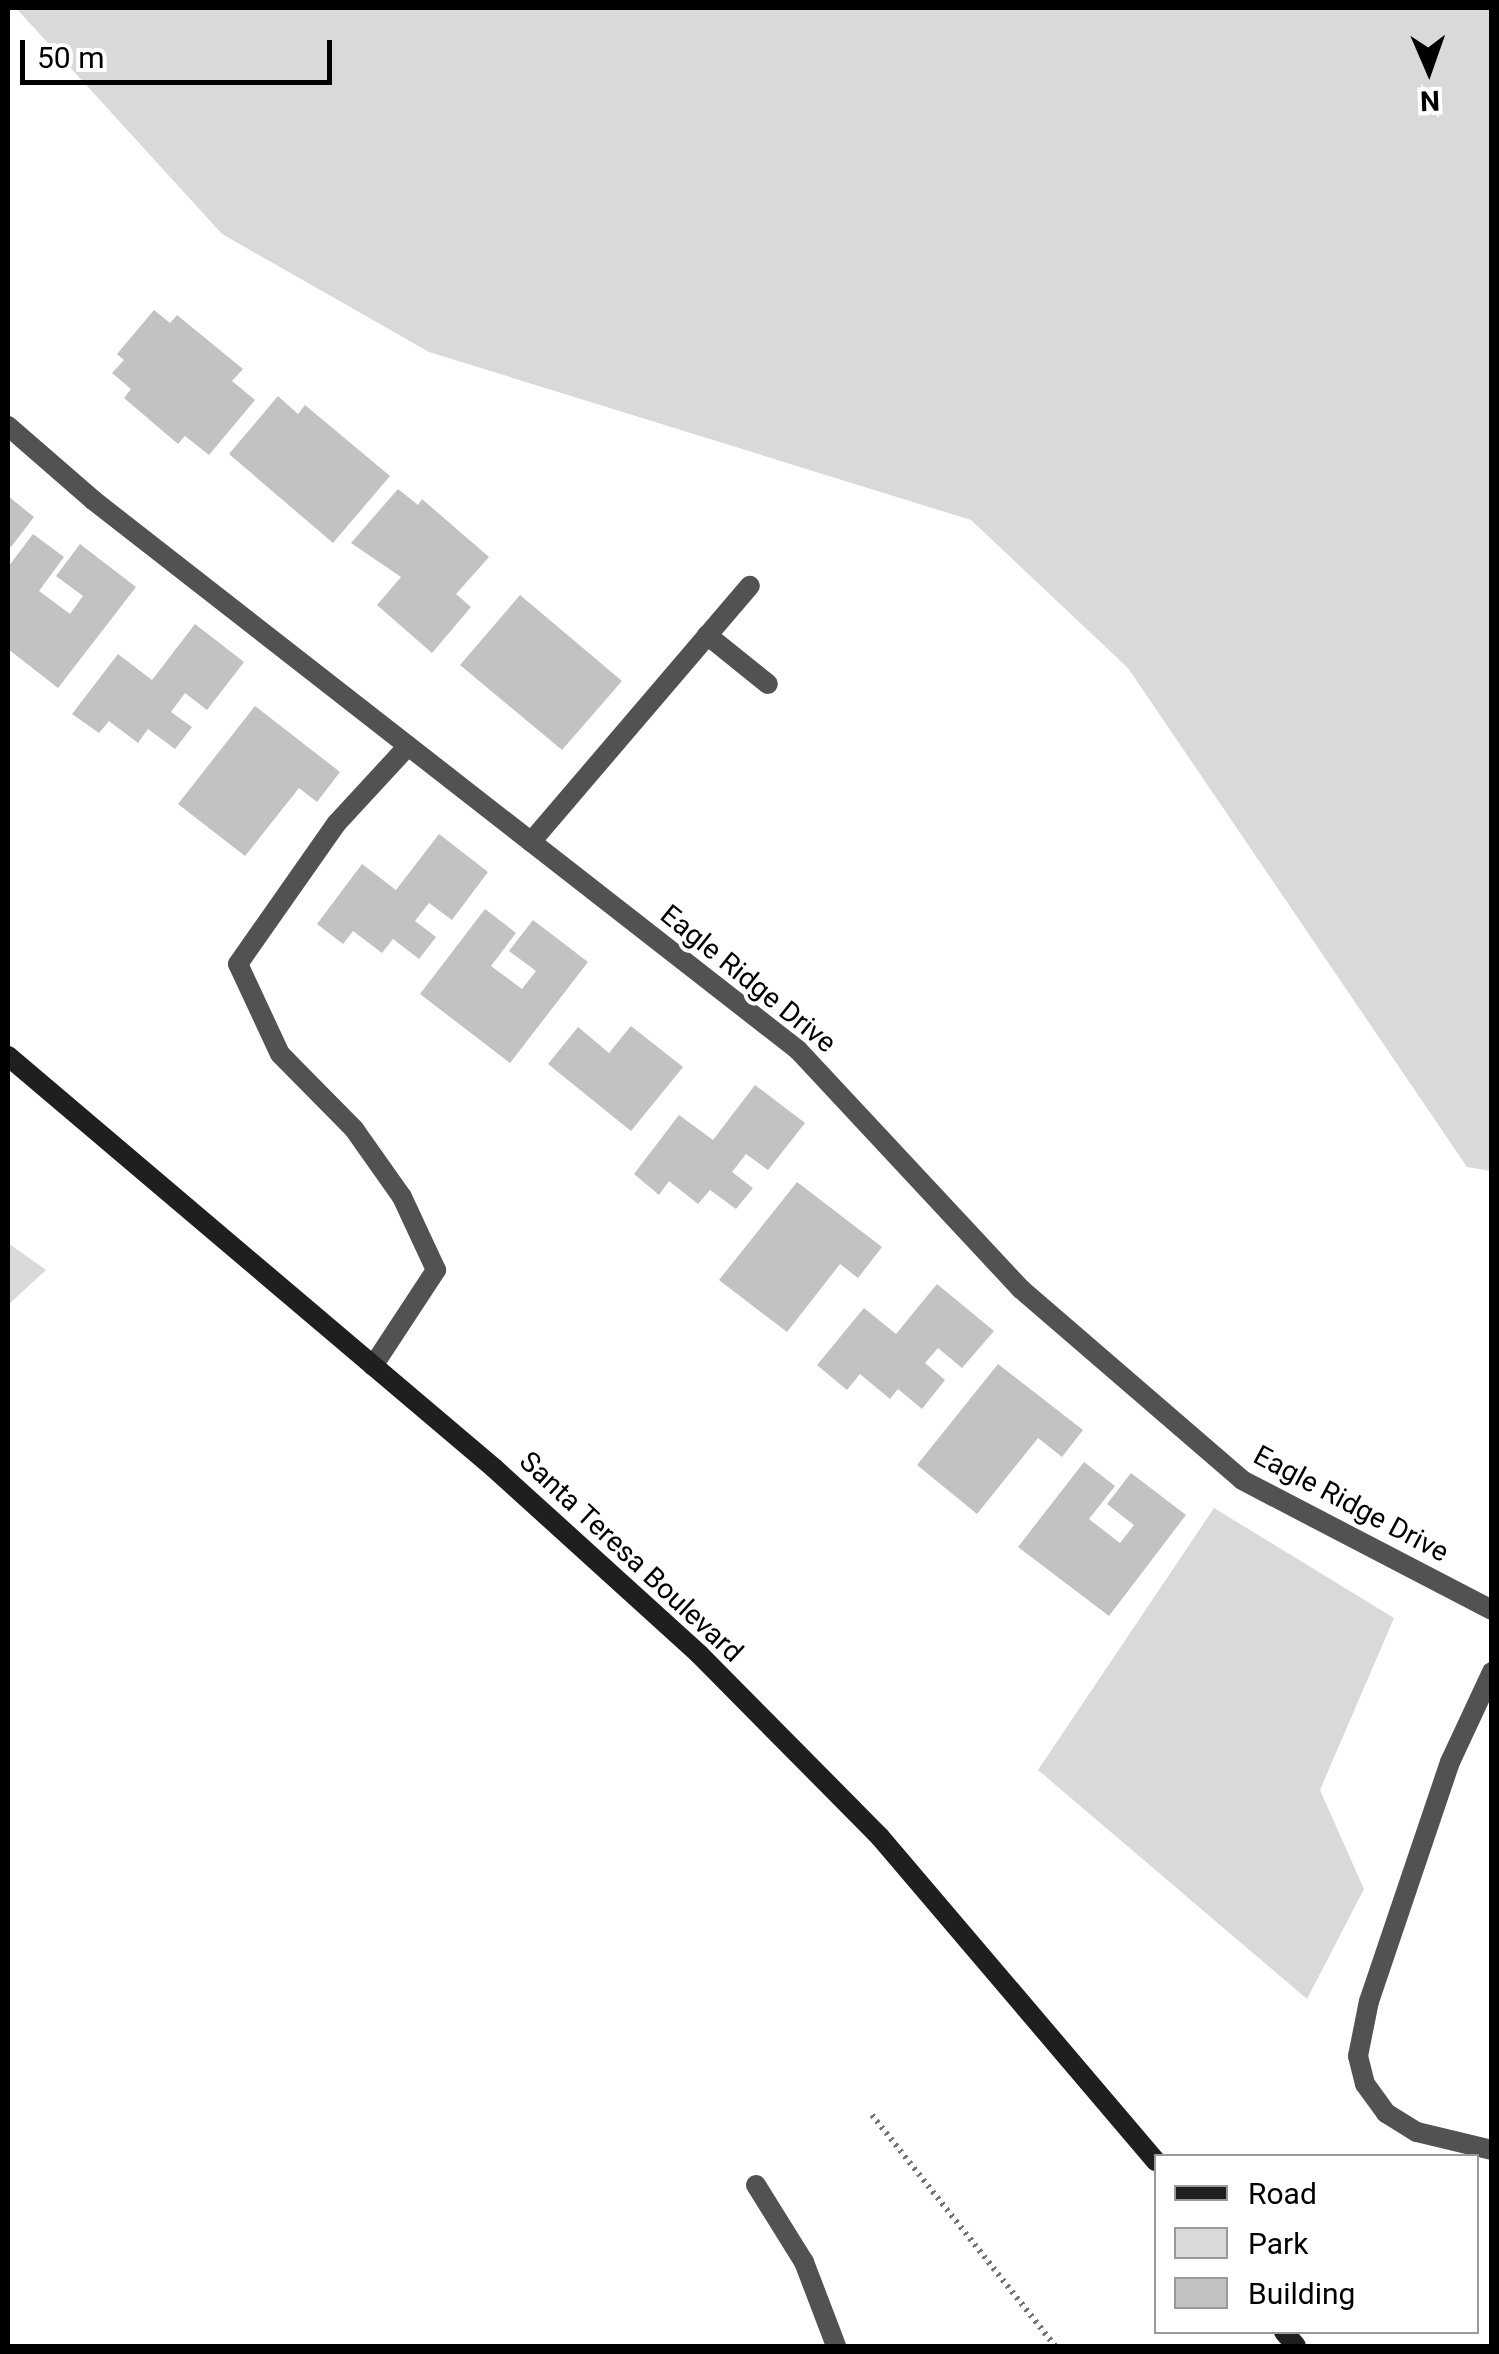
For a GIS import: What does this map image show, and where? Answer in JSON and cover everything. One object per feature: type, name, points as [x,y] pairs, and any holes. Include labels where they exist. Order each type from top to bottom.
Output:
[{"type":"main road","name":"Santa Teresa Boulevard","points":[[8,1056],[373,1366],[699,1654],[880,1837],[1154,2159]]},
{"type":"street","name":"Eagle Ridge Drive","points":[[8,426],[93,500],[798,1050],[1021,1289],[1242,1480],[1492,1610]]},
{"type":"street","points":[[531,842],[750,586]]},
{"type":"street","points":[[707,636],[768,684]]},
{"type":"street","points":[[373,1366],[436,1270],[402,1197],[354,1129],[280,1054],[238,964],[336,824],[408,746]]},
{"type":"street","points":[[1492,1672],[1450,1762],[1369,2001],[1358,2056],[1365,2084],[1386,2114],[1417,2132],[1492,2150]]},
{"type":"street","points":[[756,2184],[804,2262],[836,2346]]},
{"type":"path","points":[[872,2116],[1055,2346]]},
{"type":"green space","points":[[16,8],[1491,8],[1491,1171],[1467,1167],[1128,668],[971,520],[429,352],[222,234]]},
{"type":"green space","points":[[8,1243],[46,1270],[8,1305]]},
{"type":"green space","points":[[1214,1508],[1394,1618],[1320,1790],[1364,1889],[1307,1999],[1038,1770]]},
{"type":"building","points":[[154,310],[170,323],[177,315],[243,369],[232,381],[255,400],[209,455],[185,436],[178,444],[124,398],[131,389],[112,373],[124,360],[117,354]]},
{"type":"building","points":[[278,396],[298,414],[305,405],[390,476],[333,543],[229,454]]},
{"type":"building","points":[[398,489],[418,505],[422,499],[489,557],[456,594],[471,607],[432,653],[377,605],[401,577],[351,543]]},
{"type":"building","points":[[8,496],[34,517],[11,547],[8,544]]},
{"type":"building","points":[[33,534],[64,557],[39,591],[70,614],[83,596],[56,576],[80,544],[136,587],[58,688],[8,649],[8,567]]},
{"type":"building","points":[[520,595],[622,681],[562,750],[460,665]]},
{"type":"building","points":[[195,624],[244,662],[207,710],[185,693],[171,712],[192,727],[175,749],[148,729],[138,743],[109,721],[99,733],[72,714],[118,654],[152,680]]},
{"type":"building","points":[[255,706],[340,772],[317,802],[299,788],[245,856],[178,804]]},
{"type":"building","points":[[439,834],[488,872],[452,920],[429,903],[415,921],[436,937],[419,959],[393,939],[382,953],[353,931],[343,944],[317,924],[362,864],[396,890]]},
{"type":"building","points":[[485,909],[516,933],[491,966],[522,989],[536,971],[509,951],[533,920],[588,962],[510,1063],[420,994]]},
{"type":"building","points":[[631,1026],[683,1067],[631,1131],[548,1064],[578,1027],[609,1053]]},
{"type":"building","points":[[755,1085],[805,1123],[768,1170],[746,1154],[732,1172],[753,1188],[736,1209],[710,1190],[698,1204],[669,1181],[659,1195],[634,1174],[679,1115],[713,1140]]},
{"type":"building","points":[[797,1182],[882,1247],[858,1278],[840,1264],[787,1332],[719,1280]]},
{"type":"building","points":[[937,1284],[994,1331],[962,1368],[938,1348],[925,1363],[945,1380],[922,1409],[898,1389],[890,1399],[860,1374],[847,1390],[817,1365],[864,1308],[896,1334]]},
{"type":"building","points":[[998,1364],[1083,1430],[1062,1457],[1038,1438],[977,1514],[917,1465]]},
{"type":"building","points":[[1084,1462],[1115,1486],[1089,1519],[1120,1543],[1134,1525],[1107,1504],[1131,1473],[1186,1515],[1109,1616],[1018,1547]]}]
